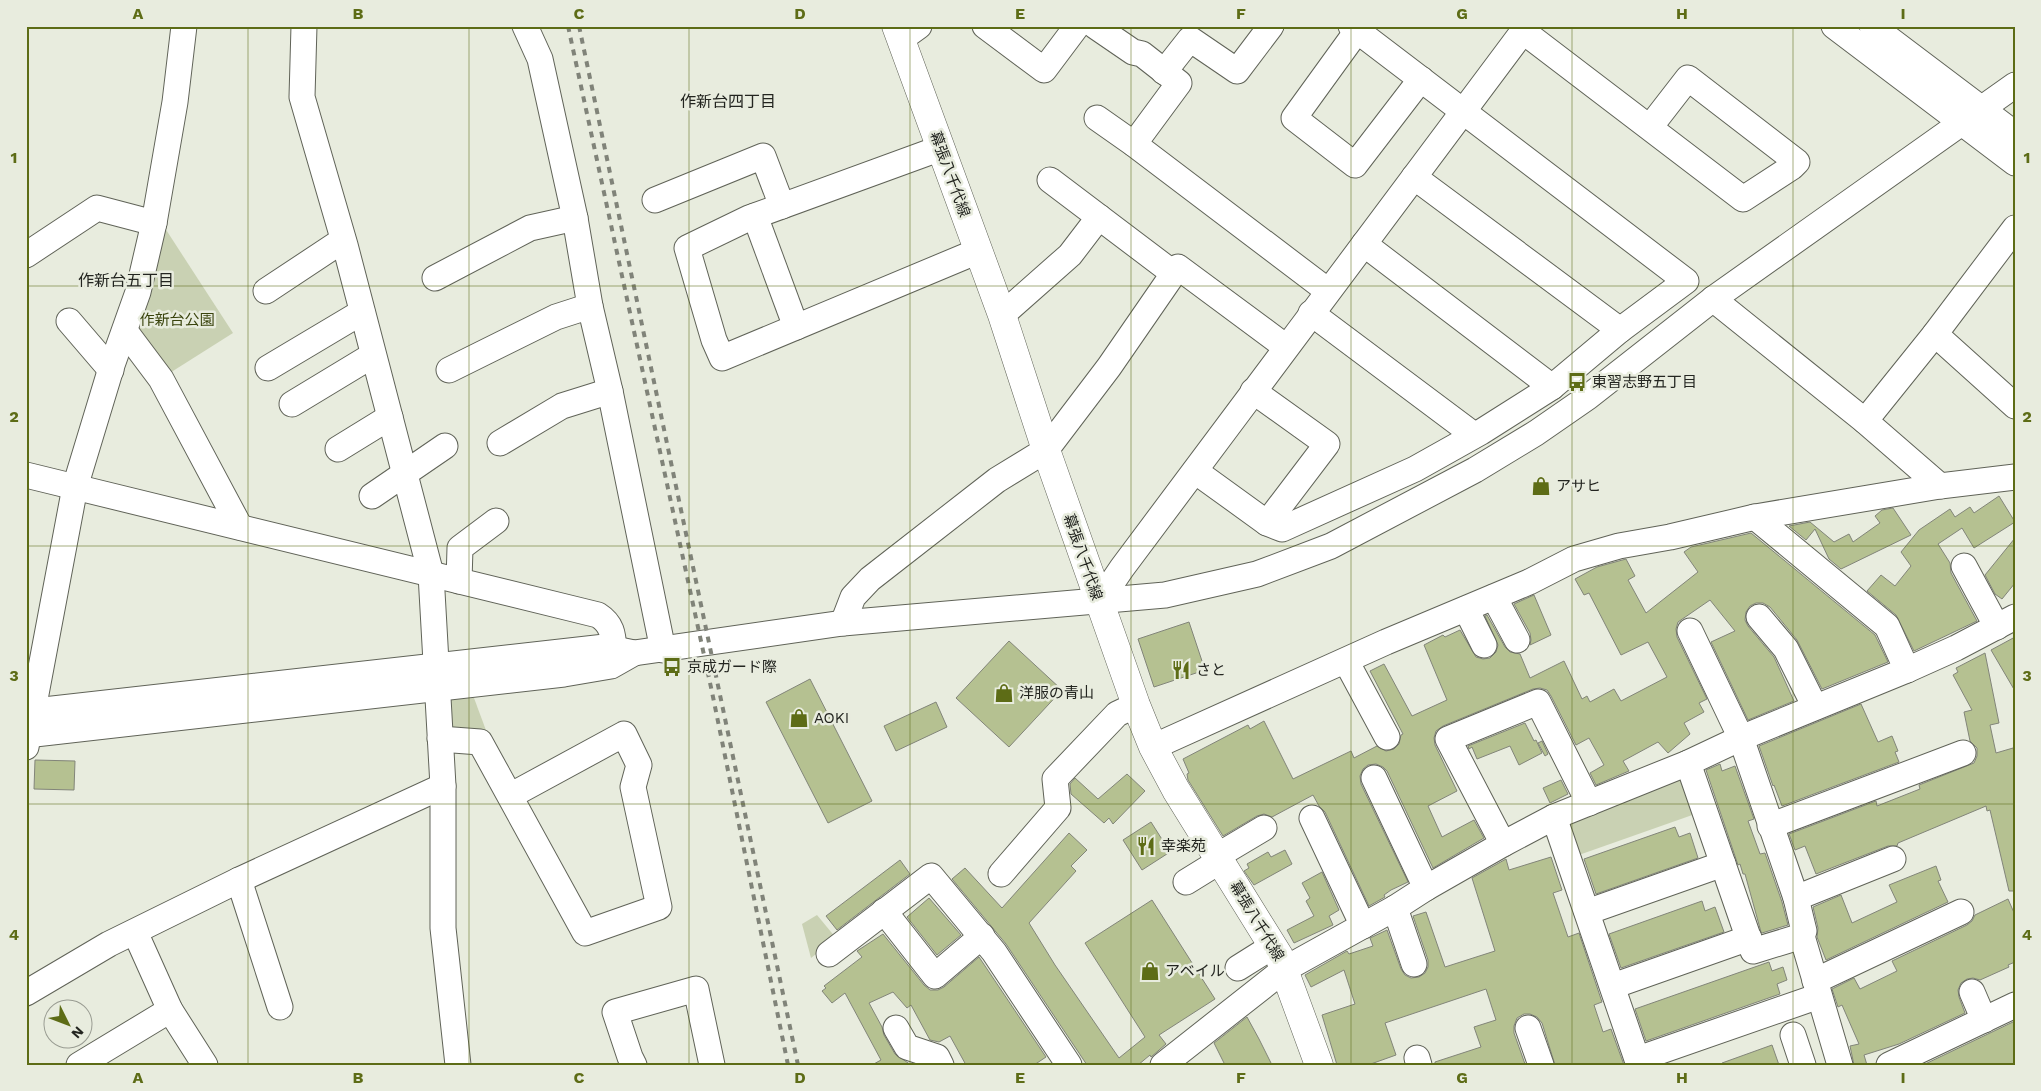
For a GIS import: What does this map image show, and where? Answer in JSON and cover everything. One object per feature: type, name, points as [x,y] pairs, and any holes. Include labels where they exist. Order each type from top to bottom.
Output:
[{"type":"main road","name":"幕張八千代線","points":[[905,31],[940,148],[1002,315],[1046,450],[1136,705],[1153,747],[1176,790],[1279,958],[1319,1065]]},
{"type":"street","points":[[184,26],[175,102],[154,223],[138,292],[111,370],[75,487],[28,728],[436,676],[605,646],[624,651],[663,650],[844,623],[1165,596],[1257,574],[1331,546],[1413,504],[1536,433],[1588,396],[1713,300],[2015,85]]},
{"type":"street","points":[[304,26],[302,96],[343,240],[431,574],[442,786],[443,928],[458,1065]]},
{"type":"street","points":[[525,26],[540,59],[575,218],[590,306],[610,391],[663,650]]},
{"type":"street","points":[[985,26],[1044,70],[1076,26]]},
{"type":"street","points":[[1095,26],[1133,52],[1142,54],[1179,83],[1134,144]]},
{"type":"street","points":[[1164,72],[1190,38],[1237,71],[1271,26]]},
{"type":"street","points":[[1834,26],[1971,116],[2015,134]]},
{"type":"street","points":[[1872,26],[1971,116],[2015,163]]},
{"type":"street","points":[[1195,471],[1267,523],[1282,529],[1415,469],[1474,435],[1552,386],[1620,330],[1686,281],[1354,28],[1294,118],[1355,164],[1421,80]]},
{"type":"street","points":[[1099,602],[1122,568],[1524,28],[1650,127],[1743,199],[1797,162],[1688,78],[1650,127]]},
{"type":"street","points":[[1097,118],[1328,291]]},
{"type":"street","points":[[940,148],[755,216],[687,248],[714,340],[722,358],[978,251]]},
{"type":"street","points":[[655,200],[763,156],[782,206]]},
{"type":"street","points":[[1414,177],[1620,330]]},
{"type":"street","points":[[1050,180],[1173,273]]},
{"type":"street","points":[[26,255],[97,208],[154,223]]},
{"type":"street","points":[[755,216],[796,327]]},
{"type":"street","points":[[1002,315],[1070,255],[1099,217]]},
{"type":"street","points":[[435,278],[530,228],[575,218]]},
{"type":"street","points":[[1864,421],[1934,334],[2015,228]]},
{"type":"street","points":[[266,291],[343,240]]},
{"type":"street","points":[[1364,244],[1552,386]]},
{"type":"street","points":[[844,623],[853,597],[870,579],[997,480],[1046,450],[1109,367],[1178,267],[1286,347]]},
{"type":"street","points":[[1713,300],[1864,421],[1940,486]]},
{"type":"street","points":[[450,370],[556,317],[590,306]]},
{"type":"street","points":[[268,368],[362,312]]},
{"type":"street","points":[[1311,313],[1474,435]]},
{"type":"street","points":[[69,321],[111,370]]},
{"type":"street","points":[[125,331],[161,379],[240,527]]},
{"type":"street","points":[[1934,334],[2015,406]]},
{"type":"street","points":[[292,404],[374,355]]},
{"type":"street","points":[[500,443],[562,406],[610,391]]},
{"type":"street","points":[[1254,391],[1327,444],[1267,523]]},
{"type":"street","points":[[338,449],[390,417]]},
{"type":"street","points":[[372,496],[445,446]]},
{"type":"street","points":[[26,475],[598,615],[609,624],[624,651]]},
{"type":"street","points":[[1153,747],[1494,597],[1574,559],[1619,546],[1670,537],[1755,517],[1940,486],[2015,477]]},
{"type":"street","points":[[1755,517],[1887,626],[1907,670]]},
{"type":"street","points":[[459,581],[460,548],[496,521]]},
{"type":"street","points":[[1238,968],[1337,942],[1396,908],[1426,888],[1554,817],[1688,763],[1815,707],[1907,670],[2006,622],[1964,566]]},
{"type":"street","points":[[1494,597],[1517,640]]},
{"type":"street","points":[[1466,609],[1484,645]]},
{"type":"street","points":[[1759,617],[1786,649],[1815,707]]},
{"type":"street","points":[[1690,631],[1742,738],[1770,826],[1796,898],[1804,931],[1802,936],[1840,1065]]},
{"type":"street","points":[[1346,661],[1387,737]]},
{"type":"street","points":[[1503,844],[1448,739],[1538,702],[1588,803]]},
{"type":"street","points":[[1001,874],[1058,808],[1055,779],[1117,714],[1136,705]]},
{"type":"street","points":[[440,739],[480,742],[585,932],[659,907],[633,787],[639,765],[624,734],[510,796]]},
{"type":"street","points":[[1770,826],[1963,753]]},
{"type":"street","points":[[1688,763],[1753,951],[1802,936]]},
{"type":"street","points":[[1374,778],[1426,888]]},
{"type":"street","points":[[26,993],[109,944],[239,880],[442,786]]},
{"type":"street","points":[[1554,817],[1639,1062],[1817,988],[1961,912]]},
{"type":"street","points":[[1312,818],[1363,926]]},
{"type":"street","points":[[1186,882],[1264,828]]},
{"type":"street","points":[[1796,898],[1893,859]]},
{"type":"street","points":[[1587,912],[1723,864]]},
{"type":"street","points":[[829,954],[930,876],[994,952],[1069,1065]]},
{"type":"street","points":[[239,880],[280,1007]]},
{"type":"street","points":[[1396,908],[1414,964]]},
{"type":"street","points":[[884,911],[935,976],[982,936]]},
{"type":"street","points":[[135,932],[170,1010],[205,1065]]},
{"type":"street","points":[[1613,986],[1749,938]]},
{"type":"street","points":[[1176,1060],[1279,958]]},
{"type":"street","points":[[634,1065],[615,1012],[696,988],[712,1065]]},
{"type":"street","points":[[1972,992],[1984,1020]]},
{"type":"street","points":[[1889,1065],[2015,1005]]},
{"type":"street","points":[[79,1065],[170,1010]]},
{"type":"street","points":[[896,1028],[907,1047],[937,1057],[941,1065]]},
{"type":"street","points":[[1528,1028],[1541,1065]]},
{"type":"street","points":[[1793,1035],[1803,1065]]},
{"type":"green space","name":"作新台公園","points":[[161,222],[233,333],[165,376],[134,331]]},
{"type":"green space","points":[[474,698],[487,733],[455,731],[448,725],[444,707],[451,699]]},
{"type":"green space","points":[[1683,771],[1698,813],[1576,856],[1568,831],[1572,817]]},
{"type":"green space","points":[[817,915],[836,938],[811,958],[802,924]]},
{"type":"building","points":[[1999,496],[2015,522],[1974,548],[1962,528],[1938,544],[1950,563],[1951,573],[1977,621],[1914,651],[1896,615],[1867,591],[1881,575],[1895,586],[1911,566],[1901,552],[1919,530],[1950,509],[1955,517],[1970,507],[1974,513]]},
{"type":"building","points":[[1893,508],[1911,535],[1841,569],[1829,559],[1815,529],[1806,540],[1789,526],[1810,522],[1834,542],[1849,534],[1853,542],[1880,523],[1875,516],[1882,510]]},
{"type":"building","points":[[1751,533],[1875,635],[1888,662],[1822,689],[1797,640],[1770,607],[1763,603],[1756,603],[1750,606],[1746,612],[1745,620],[1774,657],[1794,701],[1748,720],[1711,642],[1735,631],[1710,600],[1678,622],[1676,629],[1677,637],[1707,699],[1699,703],[1704,712],[1684,723],[1690,734],[1668,753],[1658,742],[1623,761],[1629,771],[1596,785],[1590,773],[1604,765],[1589,738],[1576,745],[1551,696],[1547,690],[1540,688],[1533,689],[1443,726],[1436,731],[1435,745],[1457,791],[1428,806],[1442,837],[1474,820],[1484,838],[1433,868],[1387,771],[1376,764],[1368,765],[1363,769],[1360,776],[1361,784],[1408,882],[1391,890],[1384,895],[1385,897],[1369,906],[1325,812],[1313,795],[1272,817],[1264,814],[1257,816],[1223,836],[1188,780],[1187,774],[1189,773],[1183,759],[1248,725],[1250,729],[1264,721],[1293,779],[1351,751],[1354,758],[1377,746],[1386,751],[1394,749],[1399,744],[1403,734],[1370,671],[1384,664],[1412,716],[1447,700],[1424,645],[1443,635],[1445,637],[1460,630],[1476,657],[1490,658],[1496,652],[1498,645],[1485,616],[1487,615],[1505,647],[1510,652],[1520,654],[1530,678],[1564,661],[1582,699],[1587,696],[1590,702],[1614,689],[1621,701],[1667,677],[1648,642],[1621,655],[1589,593],[1584,595],[1575,579],[1597,567],[1626,559],[1635,576],[1628,580],[1646,613],[1698,572],[1684,552],[1691,547]]},
{"type":"building","points":[[2015,538],[2015,583],[2002,599],[1995,594],[1985,575]]},
{"type":"building","points":[[1534,595],[1551,635],[1530,645],[1530,633],[1514,604]]},
{"type":"building","points":[[1189,622],[1205,670],[1154,687],[1138,639]]},
{"type":"building","points":[[2015,637],[2015,691],[1991,650]]},
{"type":"building","points":[[1009,641],[1062,690],[1009,747],[956,698]]},
{"type":"building","points":[[1985,653],[1999,723],[1990,725],[1996,753],[2013,748],[2015,756],[2015,891],[2009,891],[1990,810],[1987,811],[1986,806],[1898,843],[1897,846],[1888,846],[1816,874],[1805,846],[1795,850],[1789,834],[1876,801],[1877,806],[1920,789],[1919,785],[1974,763],[1977,756],[1977,748],[1970,741],[1964,712],[1972,710],[1953,675],[1958,672],[1956,668]]},
{"type":"building","points":[[810,679],[872,801],[828,823],[766,702]]},
{"type":"building","points":[[936,702],[947,727],[896,751],[884,726]]},
{"type":"building","points":[[1861,704],[1878,742],[1892,736],[1898,751],[1895,752],[1899,762],[1782,806],[1759,746]]},
{"type":"building","points":[[1525,723],[1542,753],[1519,765],[1510,746],[1477,759],[1472,747],[1469,749],[1468,746]]},
{"type":"building","points":[[1542,741],[1548,754],[1545,756],[1538,743]]},
{"type":"building","points":[[35,760],[75,761],[74,790],[34,789]]},
{"type":"building","points":[[1720,764],[1722,771],[1735,766],[1754,819],[1748,821],[1760,854],[1765,853],[1788,925],[1761,932],[1745,874],[1743,874],[1740,864],[1738,865],[1706,770]]},
{"type":"building","points":[[1127,774],[1145,791],[1113,824],[1109,818],[1104,823],[1071,794],[1070,784],[1075,778],[1098,799]]},
{"type":"building","points":[[1561,780],[1568,794],[1550,803],[1543,788]]},
{"type":"building","name":"幸楽苑","points":[[1151,822],[1170,852],[1142,870],[1123,840]]},
{"type":"building","points":[[1675,827],[1679,837],[1690,833],[1698,858],[1596,894],[1584,859]]},
{"type":"building","points":[[1069,833],[1087,850],[1071,866],[1076,871],[1029,923],[1055,965],[1119,1058],[1145,1037],[1085,943],[1152,900],[1215,999],[1159,1035],[1166,1044],[1138,1065],[1087,1065],[1006,944],[952,879],[965,868],[1002,908]]},
{"type":"building","points":[[1285,850],[1292,864],[1254,885],[1244,871],[1249,868],[1247,864],[1268,852],[1271,857]]},
{"type":"building","points":[[1551,857],[1562,890],[1553,893],[1568,937],[1579,933],[1602,1002],[1594,1005],[1603,1032],[1611,1029],[1624,1065],[1555,1065],[1542,1023],[1537,1017],[1524,1014],[1517,1018],[1514,1033],[1525,1064],[1435,1065],[1435,1062],[1481,1047],[1474,1027],[1496,1020],[1486,989],[1385,1023],[1396,1055],[1368,1065],[1337,1065],[1322,1015],[1355,1004],[1344,970],[1311,987],[1305,975],[1347,951],[1349,954],[1373,946],[1370,938],[1387,930],[1405,975],[1411,978],[1419,977],[1425,973],[1428,967],[1428,960],[1413,916],[1426,912],[1445,967],[1495,951],[1472,878],[1506,859],[1509,870]]},
{"type":"building","points":[[900,860],[910,874],[837,930],[826,916]]},
{"type":"building","points":[[1936,866],[1941,880],[1938,881],[1948,902],[1826,960],[1817,937],[1818,928],[1813,907],[1841,895],[1852,923],[1897,902],[1889,885]]},
{"type":"building","points":[[1322,872],[1339,910],[1329,916],[1333,925],[1294,943],[1287,930],[1314,916],[1306,901],[1310,898],[1302,883]]},
{"type":"building","points":[[929,898],[961,935],[937,955],[907,917]]},
{"type":"building","points":[[2008,899],[2015,915],[2015,962],[2008,965],[2009,967],[1980,980],[1973,978],[1961,983],[1958,990],[1965,1013],[1899,1044],[1864,1055],[1867,1065],[1854,1065],[1850,1046],[1859,1044],[1842,1005],[1838,1007],[1832,989],[1854,978],[1860,989],[1897,971],[1892,961],[1967,925],[1975,915]]},
{"type":"building","points":[[1702,901],[1705,911],[1715,907],[1724,932],[1621,968],[1609,934]]},
{"type":"building","points":[[883,934],[930,990],[938,990],[944,987],[979,957],[1046,1057],[1034,1065],[966,1065],[950,1036],[939,1042],[930,1040],[911,1005],[907,1008],[893,992],[869,1003],[895,1054],[911,1065],[872,1065],[881,1060],[845,993],[832,1003],[822,991],[826,988],[824,986],[862,957],[857,951]]},
{"type":"building","points":[[1769,962],[1772,971],[1783,967],[1787,980],[1777,984],[1780,994],[1646,1041],[1635,1009]]},
{"type":"building","points":[[1247,1017],[1272,1065],[1225,1065],[1214,1043]]},
{"type":"building","points":[[2015,1021],[2015,1065],[1923,1065],[1990,1033]]},
{"type":"building","points":[[1772,1045],[1779,1065],[1722,1065],[1722,1063]]},
{"type":"railway","points":[[568,26],[712,692],[788,1065]]},
{"type":"railway","points":[[579,26],[798,1065]]},
{"type":"place","name":"東習志野五丁目","points":[[1577,382]]},
{"type":"place","name":"アサヒ","points":[[1541,486]]},
{"type":"place","name":"京成ガード際","points":[[672,667]]},
{"type":"place","name":"さと","points":[[1181,670]]},
{"type":"place","name":"洋服の青山","points":[[1004,693]]},
{"type":"place","name":"AOKI","points":[[799,718]]},
{"type":"place","name":"幸楽苑","points":[[1146,846]]},
{"type":"place","name":"アベイル","points":[[1150,971]]},
{"type":"district","name":"作新台四丁目","points":[[728,101]]},
{"type":"district","name":"作新台五丁目","points":[[126,280]]}]
